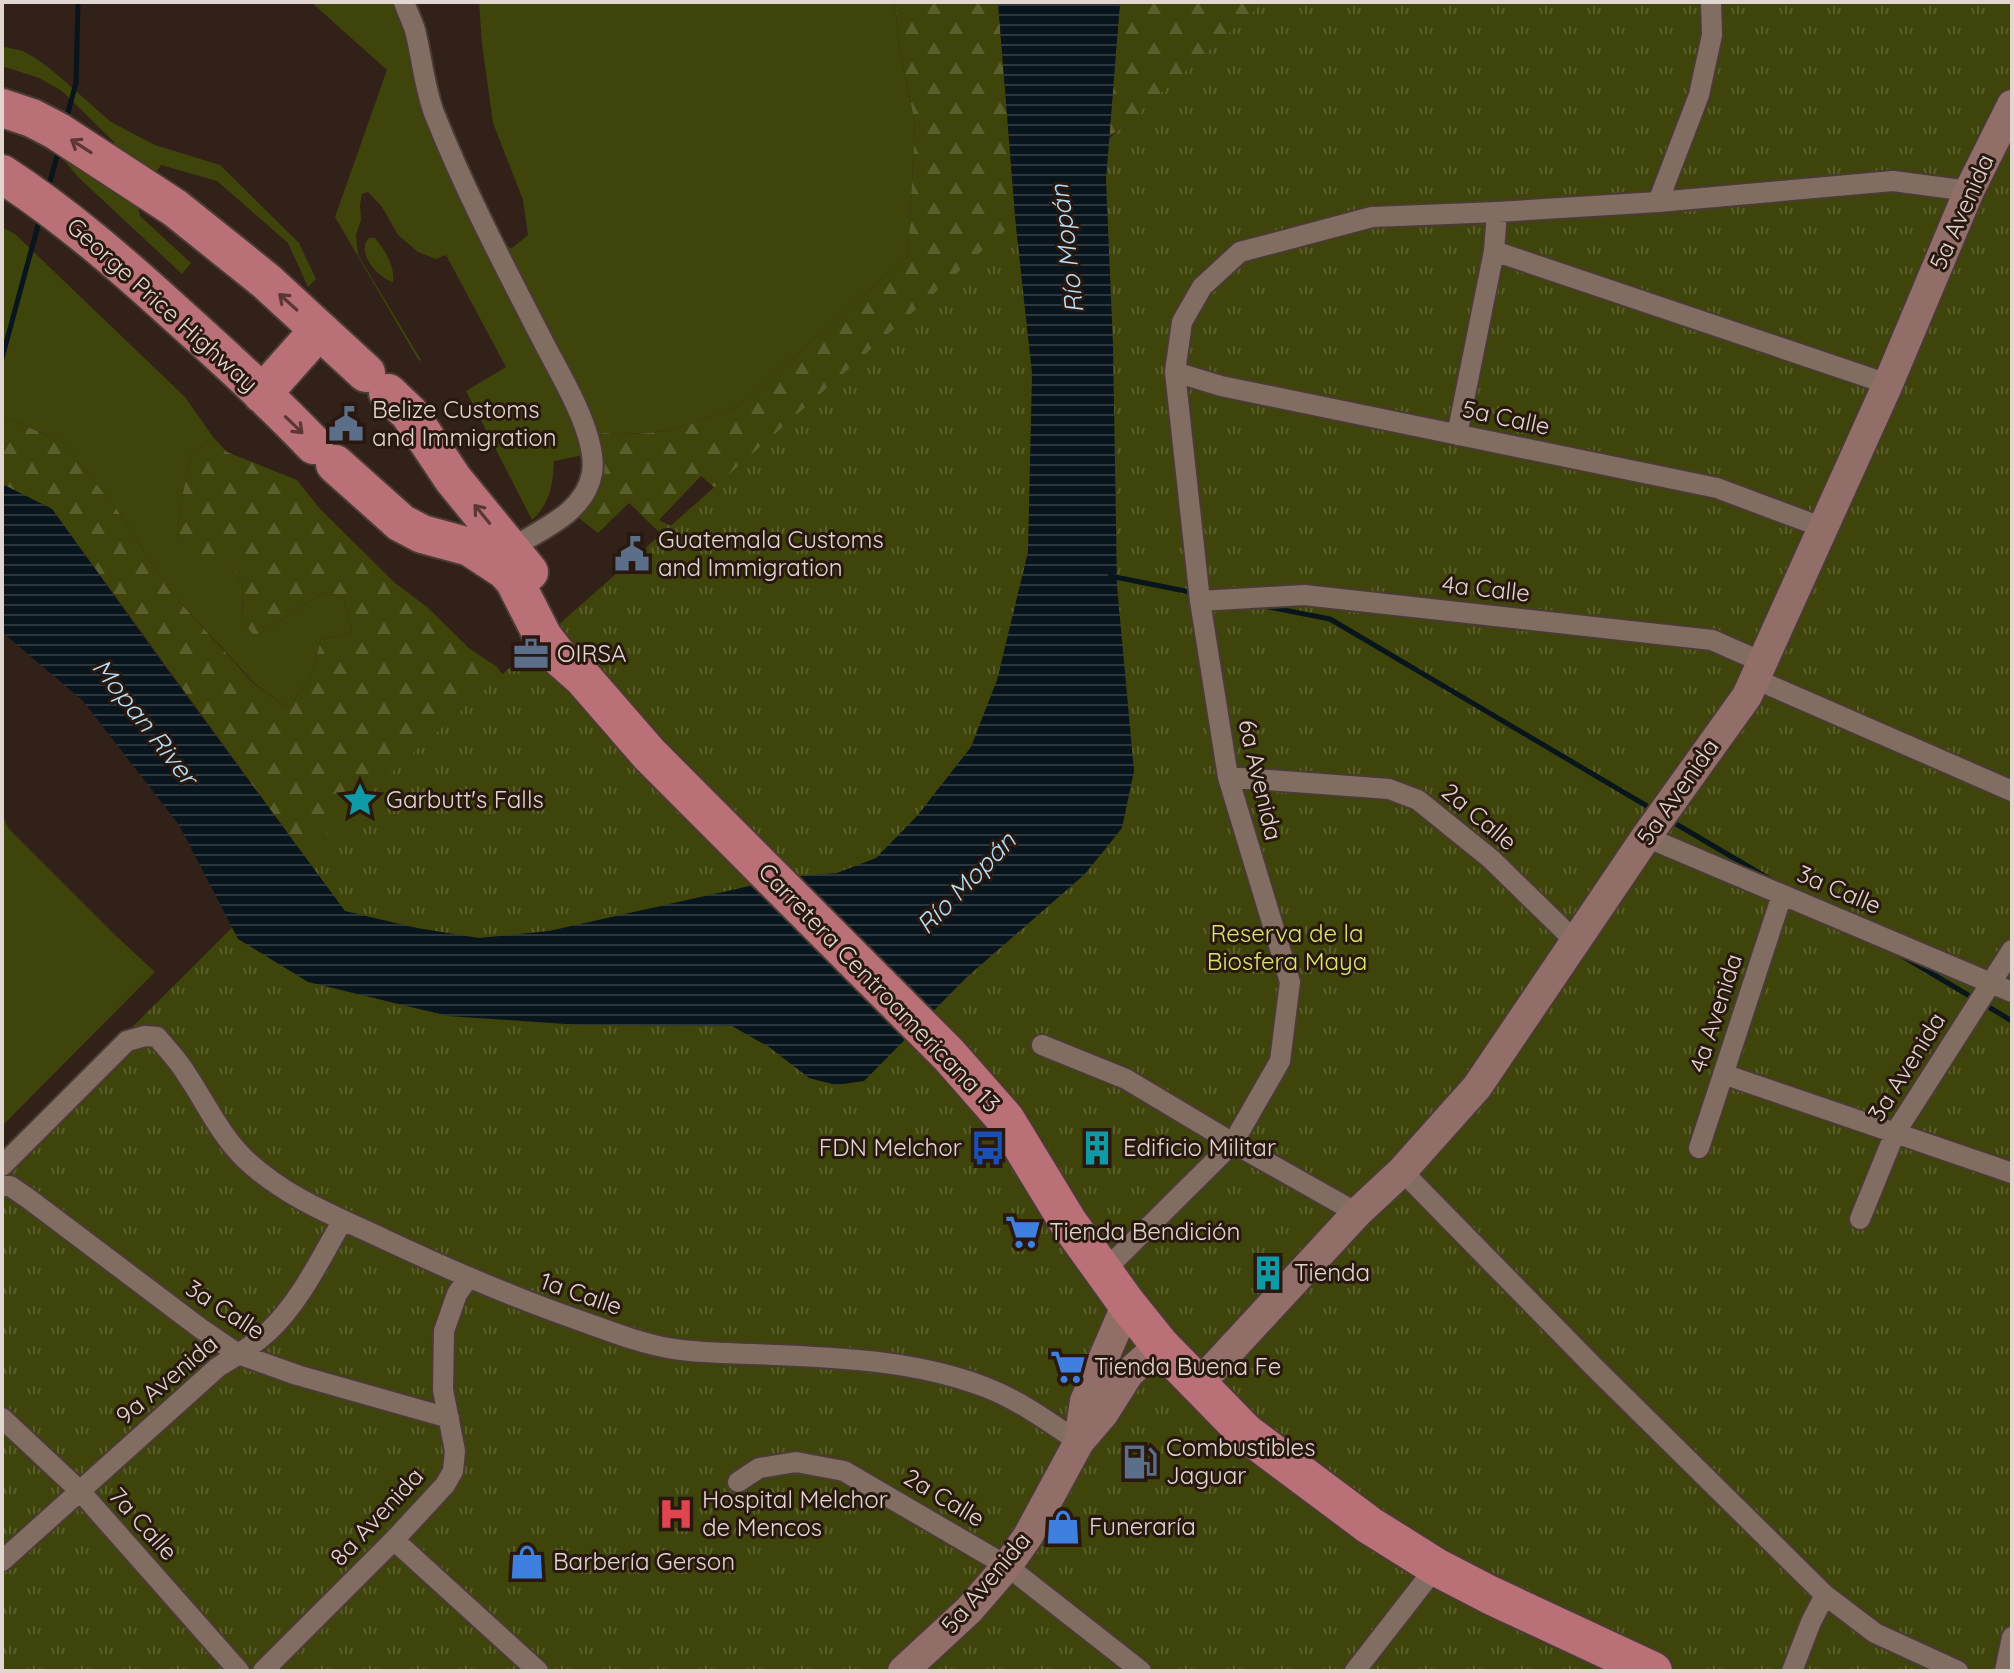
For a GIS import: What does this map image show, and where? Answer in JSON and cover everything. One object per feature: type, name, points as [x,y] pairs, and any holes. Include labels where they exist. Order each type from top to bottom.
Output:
[{"type":"highway","name":"George Price Highway","points":[[2,108],[57,131],[175,208],[247,266],[409,413],[502,555],[505,570],[550,630]]},
{"type":"highway","name":"George Price Highway","points":[[2,174],[111,255],[401,523],[422,534],[502,555]]},
{"type":"highway","points":[[262,394],[319,330]]},
{"type":"highway","name":"Carretera Centroamericana 13","points":[[550,630],[557,655],[583,678],[649,754],[949,1055],[1006,1120],[1068,1222],[1127,1304],[1160,1345],[1246,1433],[1369,1525],[1436,1567],[1653,1671]]},
{"type":"street","points":[[404,2],[415,30],[433,109],[450,151],[565,383],[592,451],[592,473],[582,499],[556,521],[502,555]]},
{"type":"street","points":[[1658,202],[1699,95],[1712,35],[1711,2]]},
{"type":"street","name":"5a Avenida","points":[[1198,1385],[1357,1213],[1402,1171],[1477,1087],[1646,837],[1747,696],[1888,384],[1969,191],[2012,105]]},
{"type":"street","points":[[1457,435],[1494,251],[1497,212],[1658,202],[1893,181],[1969,191]]},
{"type":"street","name":"6a Avenida","points":[[1103,1272],[1233,1143],[1280,1061],[1290,982],[1228,777],[1200,601],[1175,372],[1182,322],[1202,287],[1240,252],[1372,217],[1497,212]]},
{"type":"street","points":[[1494,251],[1888,384]]},
{"type":"street","name":"5a Calle","points":[[1175,372],[1221,386],[1717,488],[1824,528]]},
{"type":"street","name":"4a Calle","points":[[1200,601],[1320,596],[1712,640],[1758,670],[2012,791]]},
{"type":"street","name":"2a Calle","points":[[1228,777],[1389,789],[1418,800],[1491,859],[1575,941]]},
{"type":"street","name":"3a Calle","points":[[1646,837],[2012,992]]},
{"type":"street","name":"4a Avenida","points":[[1699,1148],[1782,895]]},
{"type":"street","name":"3a Avenida","points":[[1860,1219],[1895,1133],[2012,950]]},
{"type":"street","name":"1a Calle","points":[[2,1166],[127,1041],[145,1036],[157,1037],[187,1074],[216,1124],[244,1158],[280,1187],[299,1199],[468,1278],[633,1339],[673,1349],[859,1360],[956,1377],[1018,1402],[1079,1442]]},
{"type":"street","points":[[1042,1045],[1126,1079],[1357,1213]]},
{"type":"street","points":[[1723,1074],[2012,1173]]},
{"type":"street","points":[[1402,1171],[1594,1367],[1825,1595],[1875,1633],[1958,1671]]},
{"type":"street","name":"3a Calle","points":[[2,1186],[10,1186],[29,1199],[238,1354],[264,1365],[449,1418]]},
{"type":"street","name":"9a Avenida","points":[[2,1561],[218,1367],[271,1329],[301,1290],[343,1220]]},
{"type":"street","name":"8a Avenida","points":[[263,1671],[394,1540],[445,1485],[453,1471],[455,1451],[443,1390],[444,1331],[457,1294],[468,1278]]},
{"type":"street","name":"5a Avenida","points":[[1079,1442],[1085,1401],[1127,1304]]},
{"type":"street","name":"5a Avenida","points":[[903,1671],[969,1610],[1007,1566],[1028,1536],[1079,1442],[1103,1414],[1129,1373],[1160,1345]]},
{"type":"street","name":"7a Calle","points":[[2,1418],[80,1491],[239,1671]]},
{"type":"street","name":"2a Calle","points":[[738,1482],[759,1468],[796,1462],[844,1471],[1007,1566],[1118,1664],[1141,1671]]},
{"type":"street","points":[[394,1540],[538,1671]]},
{"type":"street","points":[[1355,1671],[1436,1567]]},
{"type":"street","points":[[1792,1671],[1825,1595]]},
{"type":"street","points":[[2005,1671],[2012,1637]]},
{"type":"green space","points":[[311,2],[398,2],[406,20],[419,90],[444,165],[472,216],[493,245],[512,248],[528,235],[523,200],[493,123],[479,2],[895,2],[898,40],[915,124],[908,256],[737,407],[680,428],[650,433],[603,433],[594,453],[554,461],[549,493],[532,520],[466,391],[506,367],[446,255],[436,259],[418,252],[398,235],[382,207],[368,192],[362,194],[361,220],[356,235],[358,255],[419,361],[335,217],[387,70]]},
{"type":"green space","points":[[895,2],[998,2],[1016,227],[1032,373],[1028,552],[997,680],[971,747],[917,816],[876,858],[837,873],[789,877],[730,812],[802,825],[804,801],[795,754],[761,714],[774,699],[848,764],[906,706],[852,615],[839,604],[808,631],[780,601],[749,590],[734,576],[728,582],[707,562],[712,557],[705,550],[697,554],[695,547],[685,546],[667,537],[629,503],[598,533],[579,518],[577,511],[590,486],[596,446],[603,433],[650,433],[680,428],[737,407],[908,256],[915,124],[898,40]],"holes":[[[701,476],[735,505],[701,541],[659,520]]]},
{"type":"green space","points":[[1120,2],[1269,2],[1169,101],[1109,136]]},
{"type":"green space","name":"Reserva de la Biosfera Maya","points":[[1264,2],[2012,2],[2012,1671],[2,1671],[2,1157],[360,800]]},
{"type":"green space","points":[[2,48],[23,51],[37,59],[111,122],[155,145],[220,165],[299,243],[316,279],[308,287],[288,243],[217,181],[161,165],[155,174],[114,157],[114,142],[62,91],[39,78],[2,66]]},
{"type":"green space","points":[[54,148],[138,206],[140,216],[191,263],[182,274],[78,177]]},
{"type":"green space","points":[[2,227],[15,234],[185,397],[213,437],[191,455],[177,539],[230,562],[243,586],[242,621],[255,637],[324,592],[344,599],[352,633],[321,639],[311,677],[288,708],[255,684],[168,589],[116,508],[61,441],[2,416]]},
{"type":"green space","points":[[369,238],[375,238],[386,253],[393,282],[381,275],[366,257],[365,244]]},
{"type":"green space","points":[[2,416],[61,441],[116,508],[168,589],[254,684],[288,708],[311,677],[321,639],[352,633],[344,599],[324,592],[255,637],[242,621],[243,586],[230,562],[195,564],[177,539],[181,502],[191,455],[213,437],[227,452],[297,480],[320,509],[395,583],[427,607],[470,649],[497,667],[506,679],[344,911],[52,509],[2,484]]},
{"type":"green space","points":[[2,813],[8,828],[155,972],[2,1126]]},
{"type":"water","points":[[998,2],[1120,2],[1106,180],[1113,345],[1117,586],[1134,771],[1122,828],[1085,874],[967,977],[864,1081],[836,1085],[809,1078],[769,1047],[732,1026],[580,1025],[448,1016],[308,982],[238,939],[179,825],[83,701],[2,632],[2,484],[52,509],[345,911],[417,928],[479,938],[549,931],[789,877],[837,873],[876,858],[917,816],[971,747],[997,680],[1028,552],[1032,373],[1016,227]]},
{"type":"waterway","points":[[66,120],[76,83],[78,2]]},
{"type":"waterway","points":[[48,189],[59,149]]},
{"type":"waterway","points":[[2,358],[40,218]]},
{"type":"waterway","points":[[1110,576],[1195,593]]},
{"type":"waterway","points":[[1264,606],[1330,619],[1652,809]]},
{"type":"waterway","points":[[1671,821],[1773,881]]},
{"type":"waterway","points":[[1899,954],[1973,998]]},
{"type":"waterway","points":[[1982,1003],[2012,1021]]},
{"type":"place","name":"Belize Customs and Immigration","points":[[346,424]]},
{"type":"place","name":"Guatemala Customs and Immigration","points":[[632,554]]},
{"type":"place","name":"OIRSA","points":[[531,654]]},
{"type":"place","name":"Garbutt's Falls","points":[[360,800]]},
{"type":"place","name":"FDN Melchor","points":[[988,1148]]},
{"type":"place","name":"Edificio Militar","points":[[1097,1148]]},
{"type":"place","name":"Tienda Bendición","points":[[1023,1232]]},
{"type":"place","name":"Tienda","points":[[1268,1273]]},
{"type":"place","name":"Tienda Buena Fe","points":[[1068,1367]]},
{"type":"place","name":"Combustibles Jaguar","points":[[1140,1462]]},
{"type":"place","name":"Hospital Melchor de Mencos","points":[[676,1514]]},
{"type":"place","name":"Funeraría","points":[[1063,1527]]},
{"type":"place","name":"Barbería Gerson","points":[[527,1562]]},
{"type":"water label","name":"Río Mopán","points":[[1067,249]]},
{"type":"water label","name":"Mopan River","points":[[145,722]]},
{"type":"water label","name":"Río Mopán","points":[[966,883]]}]
